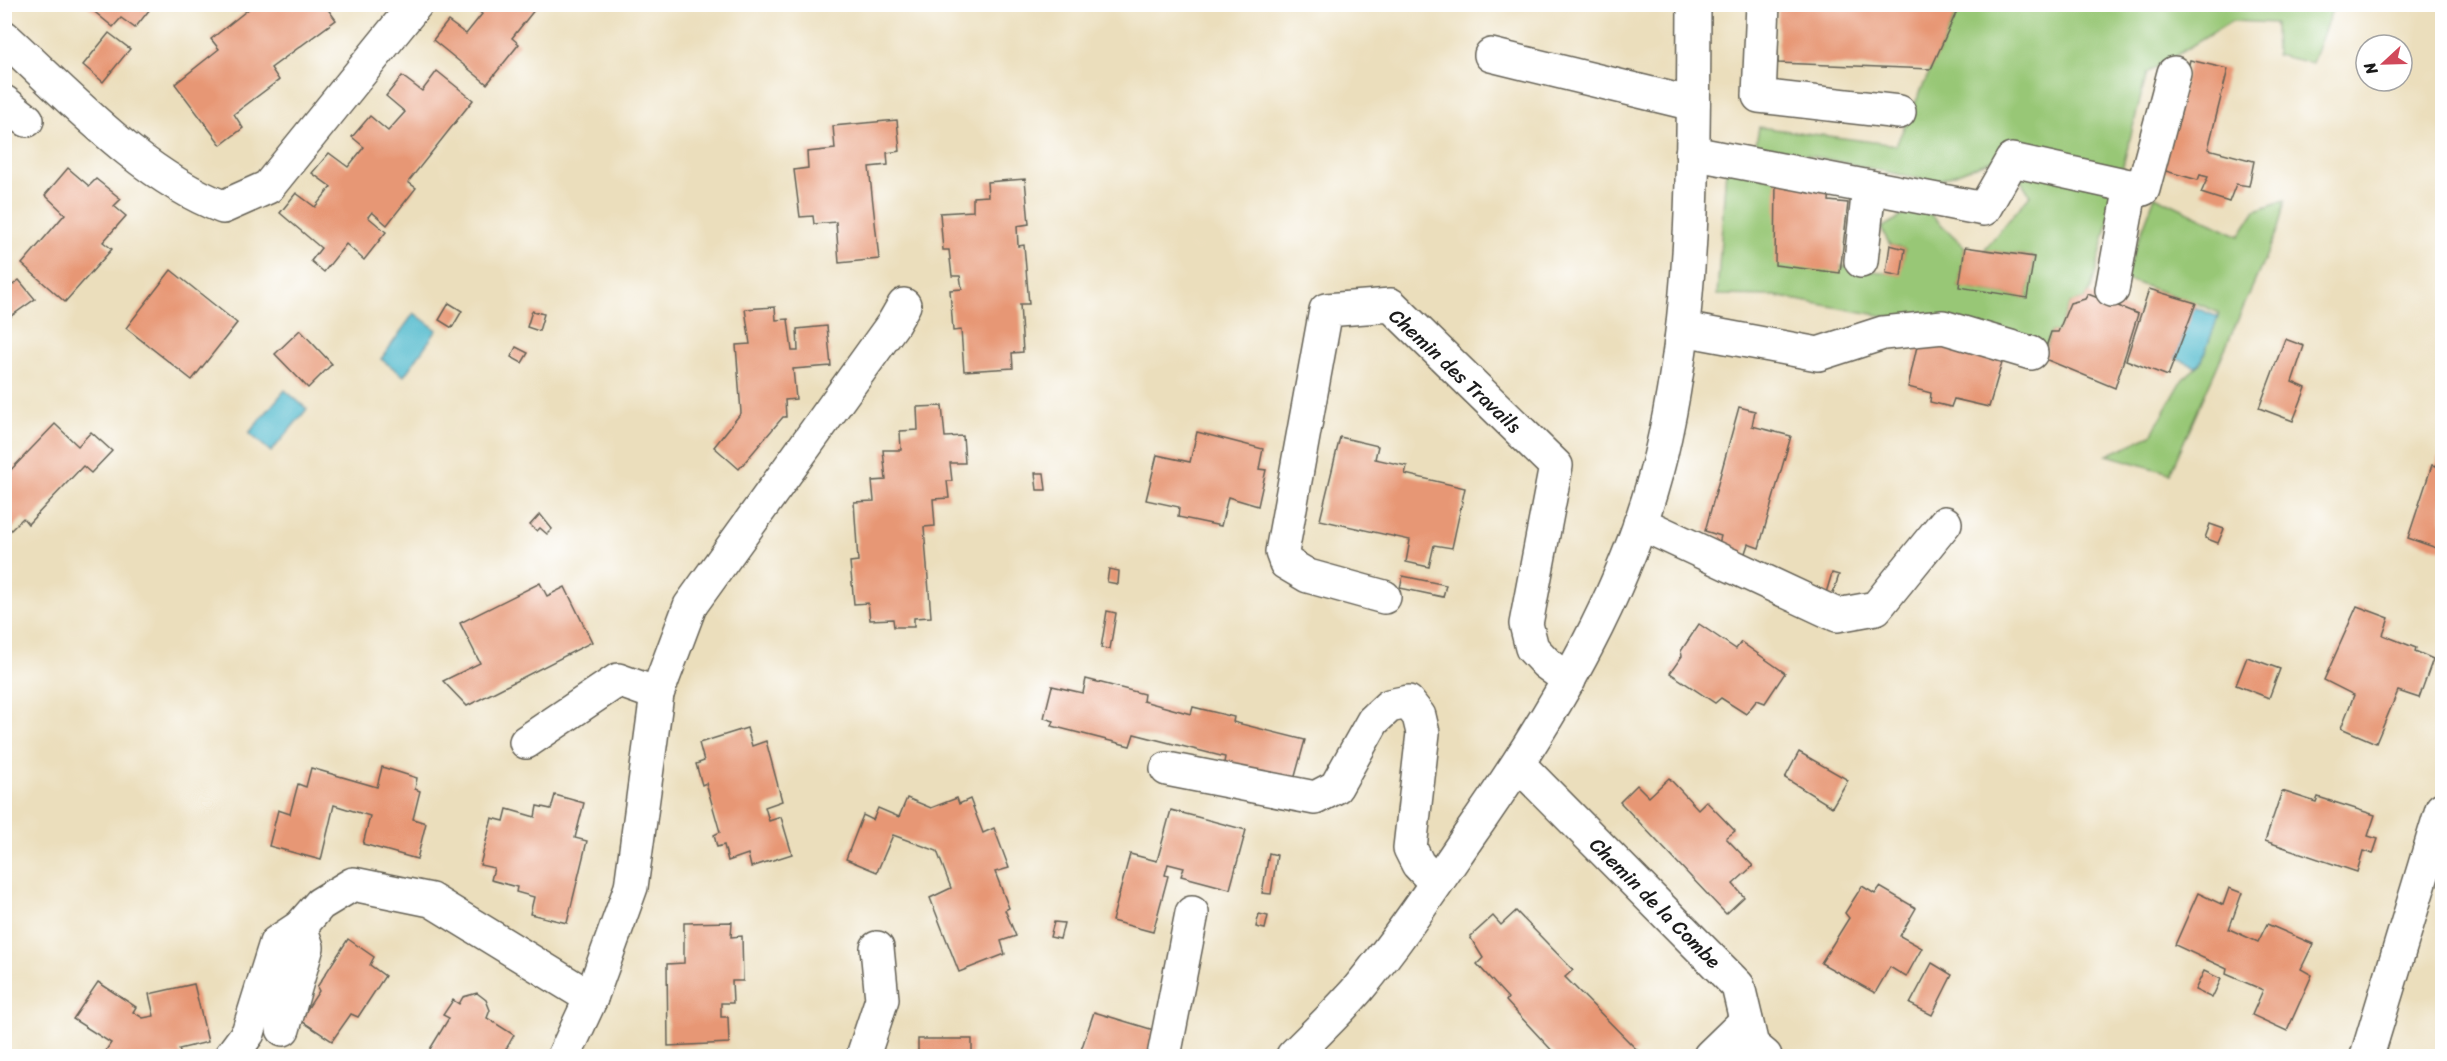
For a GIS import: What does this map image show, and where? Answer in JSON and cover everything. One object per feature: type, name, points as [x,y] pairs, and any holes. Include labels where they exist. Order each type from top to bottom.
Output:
[{"type":"street","points":[[4,37],[132,154],[203,199],[223,207],[268,187],[416,4]]},
{"type":"street","points":[[1293,1056],[1358,989],[1519,765],[1569,680],[1612,593],[1647,507],[1665,436],[1683,328],[1691,226],[1694,4]]},
{"type":"street","points":[[1763,4],[1759,96],[1899,112]]},
{"type":"street","points":[[1491,56],[1693,104]]},
{"type":"street","points":[[1692,153],[1984,209],[2012,160],[2143,189],[2174,74]]},
{"type":"street","points":[[2112,290],[2131,186]]},
{"type":"street","points":[[1861,261],[1869,187]]},
{"type":"street","points":[[564,1056],[591,998],[631,886],[657,694],[690,606],[893,324],[904,305]]},
{"type":"street","name":"Chemin des Travails","points":[[1384,597],[1308,576],[1286,563],[1282,552],[1326,310],[1391,305],[1556,466],[1526,624],[1532,648],[1546,663],[1569,680]]},
{"type":"street","points":[[1683,328],[1818,354],[1883,333],[1943,327],[2031,353]]},
{"type":"street","points":[[1640,523],[1837,615],[1876,608],[1945,523]]},
{"type":"street","points":[[526,742],[618,680],[657,694]]},
{"type":"street","points":[[1167,769],[1316,798],[1336,787],[1372,722],[1389,706],[1408,702],[1419,716],[1423,733],[1410,848],[1418,864],[1436,883]]},
{"type":"street","name":"Chemin de la Combe","points":[[1519,765],[1738,986],[1752,1045],[1765,1056]]},
{"type":"street","points":[[2367,1056],[2442,809]]},
{"type":"street","points":[[231,1056],[248,1033],[276,943],[300,927],[320,904],[353,884],[431,900],[591,998]]},
{"type":"street","points":[[1164,1056],[1192,913]]},
{"type":"street","points":[[283,1029],[307,947],[300,927]]},
{"type":"street","points":[[863,1056],[882,999],[877,948]]},
{"type":"street","points":[[1710,1056],[1746,1020]]},
{"type":"green space","points":[[1960,5],[2334,5],[2312,63],[2276,55],[2275,23],[2232,21],[2147,73],[2091,289],[2085,299],[2070,303],[2058,332],[2051,332],[2046,346],[1775,296],[1717,295],[1726,168],[1776,177],[1841,266],[1900,275],[1905,249],[1890,245],[1881,228],[1912,210],[1925,209],[1965,247],[1959,287],[2027,298],[2034,257],[1984,250],[2030,195],[2005,155],[1934,182],[1756,144],[1759,127],[1896,145]]},
{"type":"green space","points":[[2155,196],[2239,236],[2256,210],[2285,200],[2278,229],[2170,473],[2107,455],[2151,435],[2183,379],[2201,363],[2219,313],[2124,279]]},
{"type":"water","points":[[2194,307],[2218,317],[2201,363],[2196,367],[2175,358]]},
{"type":"water","points":[[414,313],[437,330],[404,376],[381,359]]},
{"type":"water","points":[[285,390],[307,409],[271,452],[249,433]]},
{"type":"building","points":[[85,4],[154,4],[135,28],[121,18],[113,27]]},
{"type":"building","points":[[255,4],[324,4],[336,20],[271,68],[279,80],[234,114],[243,128],[221,145],[175,84],[219,49],[211,39]]},
{"type":"building","points":[[470,4],[539,4],[512,38],[519,44],[487,84],[433,40],[448,21],[466,34],[482,14]]},
{"type":"building","points":[[1778,4],[1960,4],[1931,69],[1778,63]]},
{"type":"building","points":[[109,33],[130,49],[103,82],[83,65]]},
{"type":"building","points":[[2190,60],[2228,69],[2208,149],[2254,161],[2249,186],[2236,184],[2229,202],[2201,193],[2208,177],[2200,175],[2198,180],[2162,170]]},
{"type":"building","points":[[437,71],[473,100],[408,182],[416,188],[387,225],[372,212],[368,217],[386,232],[364,260],[346,244],[324,272],[311,261],[321,248],[280,213],[296,193],[315,207],[331,187],[312,173],[329,153],[348,167],[364,147],[352,137],[370,116],[388,131],[405,112],[386,96],[402,76],[422,91]]},
{"type":"building","points":[[897,120],[900,151],[887,153],[888,165],[869,167],[879,259],[839,263],[836,222],[814,224],[813,216],[800,217],[794,170],[808,168],[807,152],[835,149],[833,126]]},
{"type":"building","points":[[68,168],[89,186],[96,179],[121,199],[114,206],[126,216],[103,242],[112,249],[65,302],[22,264],[65,214],[45,195]]},
{"type":"building","points":[[1776,177],[1830,185],[1829,201],[1848,203],[1840,273],[1775,265]]},
{"type":"building","points":[[1025,179],[1029,224],[1017,226],[1018,246],[1024,245],[1029,304],[1020,304],[1023,352],[1012,353],[1013,368],[964,371],[961,330],[953,331],[950,290],[962,289],[960,276],[952,276],[949,250],[943,250],[940,213],[973,211],[973,197],[988,196],[987,182]]},
{"type":"building","points":[[1890,245],[1905,249],[1901,276],[1886,273]]},
{"type":"building","points":[[1965,247],[2034,257],[2027,298],[1959,287]]},
{"type":"building","points":[[171,270],[237,323],[192,380],[126,328]]},
{"type":"building","points":[[19,280],[35,299],[7,319],[4,315],[4,292]]},
{"type":"building","points":[[2149,289],[2196,303],[2168,376],[2126,360]]},
{"type":"building","points":[[2088,294],[2138,314],[2115,388],[2045,359],[2051,332],[2058,332],[2070,303],[2085,299]]},
{"type":"building","points":[[449,303],[462,311],[452,328],[439,320]]},
{"type":"building","points":[[775,307],[776,320],[788,319],[792,351],[798,351],[797,329],[827,326],[831,366],[793,369],[796,399],[785,400],[786,417],[783,417],[739,469],[714,447],[741,413],[736,345],[750,344],[745,309]]},
{"type":"building","points":[[532,311],[544,314],[539,331],[527,327]]},
{"type":"building","points":[[300,330],[332,364],[308,388],[275,354]]},
{"type":"building","points":[[1919,337],[2004,356],[1989,407],[1954,399],[1951,407],[1930,402],[1931,393],[1908,387]]},
{"type":"building","points":[[2285,339],[2304,346],[2292,382],[2306,388],[2293,421],[2259,408]]},
{"type":"building","points":[[516,347],[528,353],[522,363],[511,357]]},
{"type":"building","points":[[942,406],[945,437],[963,436],[965,463],[950,463],[952,481],[947,481],[949,498],[933,499],[935,526],[924,527],[931,617],[914,618],[914,627],[894,627],[893,619],[870,620],[868,603],[854,604],[850,562],[858,561],[854,502],[874,501],[872,481],[886,480],[883,450],[901,450],[900,431],[918,430],[917,407]]},
{"type":"building","points":[[1739,407],[1755,411],[1752,426],[1791,436],[1759,548],[1748,544],[1740,568],[1715,559],[1721,536],[1705,531]]},
{"type":"building","points":[[55,424],[78,446],[91,432],[112,451],[91,473],[83,466],[28,524],[23,518],[4,537],[4,477]]},
{"type":"building","points":[[1197,432],[1263,449],[1259,469],[1266,470],[1258,506],[1228,497],[1221,526],[1178,517],[1179,507],[1146,500],[1157,455],[1190,462]]},
{"type":"building","points":[[1340,437],[1378,446],[1375,459],[1407,466],[1405,474],[1465,488],[1452,548],[1434,545],[1429,567],[1406,562],[1410,540],[1320,520]]},
{"type":"building","points":[[2438,457],[2442,459],[2442,550],[2408,538],[2432,465],[2436,466]]},
{"type":"building","points":[[1035,473],[1044,473],[1046,490],[1037,490]]},
{"type":"building","points":[[540,514],[552,529],[547,534],[540,528],[537,531],[530,525]]},
{"type":"building","points":[[2210,524],[2224,529],[2218,543],[2205,538]]},
{"type":"building","points":[[1109,569],[1119,571],[1118,584],[1107,582]]},
{"type":"building","points":[[1832,573],[1839,575],[1832,596],[1826,593]]},
{"type":"building","points":[[1403,576],[1446,585],[1443,597],[1400,588]]},
{"type":"building","points":[[540,583],[547,596],[565,587],[592,642],[467,706],[443,681],[480,663],[460,623]]},
{"type":"building","points":[[2357,606],[2389,618],[2383,635],[2416,648],[2415,651],[2433,659],[2419,698],[2398,691],[2376,743],[2341,728],[2354,695],[2324,680]]},
{"type":"building","points":[[1107,611],[1116,613],[1110,649],[1101,648]]},
{"type":"building","points":[[1699,624],[1736,649],[1741,642],[1785,673],[1765,703],[1757,700],[1746,714],[1721,698],[1715,703],[1670,673]]},
{"type":"building","points":[[2247,657],[2280,669],[2269,698],[2236,685]]},
{"type":"building","points":[[1086,679],[1144,694],[1143,701],[1191,714],[1193,707],[1234,717],[1233,722],[1305,740],[1294,780],[1224,763],[1225,757],[1134,734],[1130,746],[1052,726],[1054,721],[1044,718],[1052,686],[1083,693]]},
{"type":"building","points":[[747,728],[752,746],[766,741],[782,801],[765,807],[769,821],[781,817],[792,854],[751,867],[748,854],[728,861],[724,845],[717,847],[714,835],[720,832],[706,783],[702,785],[696,764],[704,761],[699,743]]},
{"type":"building","points":[[1799,752],[1848,780],[1832,807],[1785,778]]},
{"type":"building","points":[[382,767],[417,778],[415,789],[420,791],[413,819],[426,823],[417,859],[363,844],[370,816],[334,805],[321,860],[269,846],[278,810],[290,814],[298,784],[306,787],[311,768],[377,787]]},
{"type":"building","points":[[1669,778],[1698,809],[1706,801],[1735,831],[1726,838],[1753,866],[1733,884],[1744,897],[1726,914],[1620,802],[1637,785],[1649,797]]},
{"type":"building","points":[[2282,791],[2316,802],[2318,797],[2375,815],[2368,836],[2378,839],[2373,854],[2363,851],[2357,872],[2265,841]]},
{"type":"building","points":[[555,795],[584,803],[575,838],[587,841],[567,923],[530,914],[534,897],[516,892],[517,887],[491,880],[494,868],[480,865],[492,818],[504,821],[507,809],[535,817],[537,806],[551,809]]},
{"type":"building","points":[[907,798],[931,808],[957,798],[959,804],[970,799],[983,833],[994,828],[1009,868],[995,872],[1009,908],[1005,910],[1016,936],[1001,941],[1005,954],[959,972],[930,898],[951,888],[937,851],[893,835],[877,872],[846,859],[863,815],[873,820],[878,808],[899,817]]},
{"type":"building","points":[[1171,810],[1246,830],[1230,889],[1181,876],[1184,868],[1168,864],[1165,875],[1168,876],[1153,932],[1112,921],[1130,854],[1157,861]]},
{"type":"building","points":[[1269,853],[1277,855],[1271,894],[1262,893]]},
{"type":"building","points":[[1862,886],[1875,894],[1880,887],[1916,908],[1900,936],[1922,948],[1906,977],[1890,967],[1875,993],[1821,963],[1849,918],[1845,913]]},
{"type":"building","points":[[2229,888],[2242,893],[2229,929],[2258,942],[2267,924],[2313,944],[2301,969],[2312,975],[2287,1031],[2252,1015],[2263,990],[2226,974],[2227,969],[2175,945],[2198,893],[2223,905]]},
{"type":"building","points":[[1516,911],[1573,970],[1565,977],[1637,1050],[1630,1056],[1557,1056],[1506,1001],[1508,998],[1477,964],[1483,958],[1470,937],[1493,916],[1501,925]]},
{"type":"building","points":[[1259,914],[1268,916],[1265,929],[1256,927]]},
{"type":"building","points":[[732,922],[731,937],[742,936],[743,981],[732,981],[733,1003],[721,1003],[721,1017],[728,1017],[729,1043],[668,1046],[667,964],[684,963],[684,923]]},
{"type":"building","points":[[1054,922],[1064,923],[1060,939],[1050,937]]},
{"type":"building","points":[[348,939],[374,957],[370,965],[385,976],[358,1017],[351,1014],[332,1041],[300,1020],[319,991],[317,987]]},
{"type":"building","points":[[1932,963],[1952,975],[1932,1015],[1910,1004]]},
{"type":"building","points":[[2204,971],[2221,979],[2212,998],[2195,990]]},
{"type":"building","points":[[98,982],[136,1007],[133,1012],[143,1018],[154,1016],[149,994],[194,984],[208,1042],[179,1049],[181,1056],[102,1056],[111,1043],[73,1019]]},
{"type":"building","points":[[477,993],[486,1000],[490,1010],[487,1018],[514,1035],[506,1049],[511,1054],[510,1056],[431,1056],[427,1054],[449,1018],[443,1015],[453,1000],[459,1004],[463,997]]},
{"type":"building","points":[[1094,1012],[1167,1034],[1159,1056],[1079,1056]]},
{"type":"building","points":[[918,1039],[972,1039],[972,1056],[918,1056]]}]
